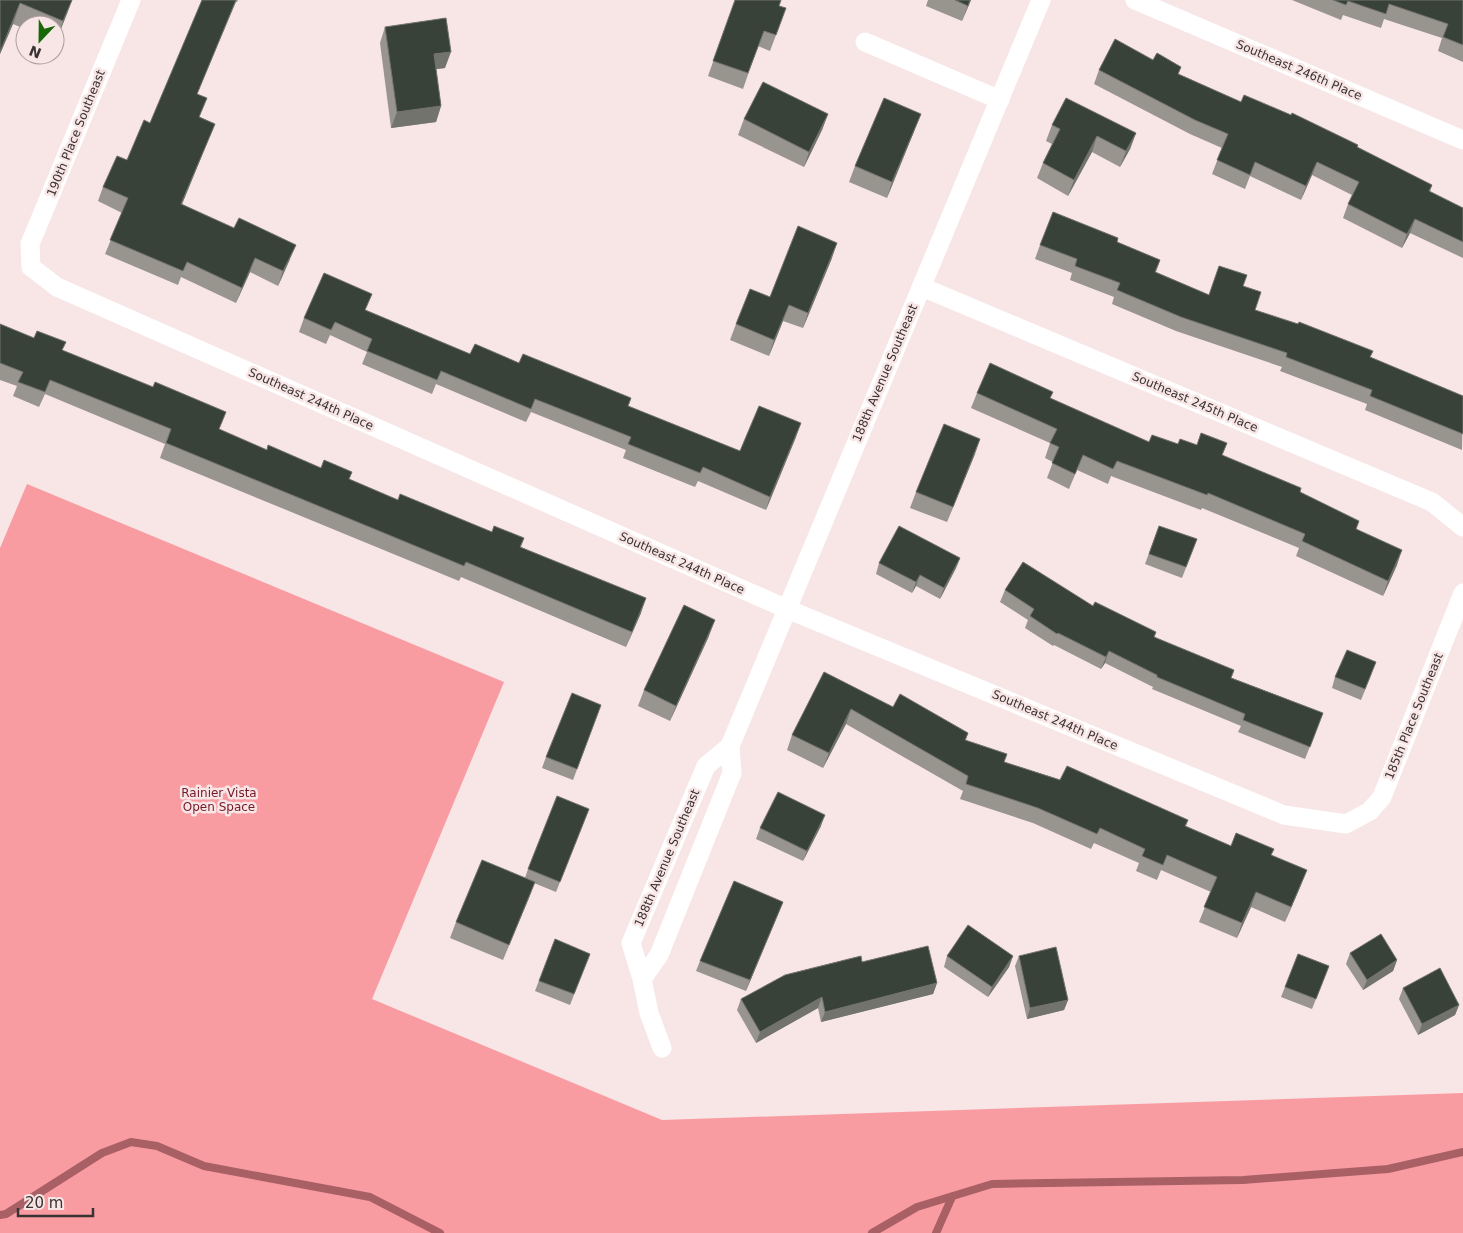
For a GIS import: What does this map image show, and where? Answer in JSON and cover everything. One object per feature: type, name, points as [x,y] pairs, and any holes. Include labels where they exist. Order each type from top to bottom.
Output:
[{"type":"street","name":"190th Place Southeast","points":[[31,267],[30,244],[131,0]]},
{"type":"street","name":"188th Avenue Southeast","points":[[642,979],[659,955],[732,773],[730,746],[1041,0]]},
{"type":"street","name":"Southeast 246th Place","points":[[1135,0],[1463,140]]},
{"type":"street","points":[[864,42],[1000,100]]},
{"type":"street","name":"Southeast 244th Place","points":[[31,267],[56,287],[787,609],[1284,815],[1346,824]]},
{"type":"street","name":"Southeast 245th Place","points":[[922,286],[1432,502],[1463,527]]},
{"type":"street","name":"185th Place Southeast","points":[[1346,824],[1370,811],[1382,797],[1463,593]]},
{"type":"street","name":"188th Avenue Southeast","points":[[662,1048],[649,1013],[642,979],[631,943],[706,766],[730,746]]},
{"type":"green space","name":"Rainier Vista Open Space","points":[[27,484],[504,682],[372,999],[662,1120],[1463,1093],[1463,1233],[0,1233],[0,548]]},
{"type":"building","points":[[0,0],[72,0],[65,16],[49,15],[20,3],[0,52]]},
{"type":"building","points":[[202,0],[236,0],[197,94],[207,98],[199,117],[215,124],[181,204],[234,228],[239,218],[296,245],[283,271],[255,258],[242,288],[187,262],[183,271],[110,240],[128,198],[103,187],[117,156],[127,160],[144,120],[150,123]]},
{"type":"building","points":[[735,0],[781,0],[779,6],[786,8],[776,35],[764,31],[748,73],[713,61]]},
{"type":"building","points":[[955,0],[970,0],[968,6]]},
{"type":"building","points":[[1333,0],[1463,0],[1463,45],[1443,37],[1448,24],[1389,4],[1386,14],[1348,1],[1346,5]]},
{"type":"building","points":[[446,18],[451,52],[434,54],[441,106],[397,112],[385,27]]},
{"type":"building","points":[[1115,39],[1153,60],[1157,53],[1181,67],[1178,74],[1241,102],[1244,95],[1291,115],[1292,113],[1358,145],[1357,147],[1432,185],[1429,191],[1463,208],[1463,242],[1415,219],[1407,234],[1348,204],[1359,182],[1317,162],[1306,186],[1255,162],[1250,175],[1217,160],[1228,134],[1195,120],[1099,70]]},
{"type":"building","points":[[763,82],[828,114],[809,152],[744,119]]},
{"type":"building","points":[[884,98],[921,114],[892,182],[855,166]]},
{"type":"building","points":[[1066,98],[1136,133],[1126,151],[1097,136],[1074,180],[1043,163],[1060,129],[1052,125]]},
{"type":"building","points":[[1053,212],[1118,238],[1117,242],[1160,260],[1155,272],[1209,295],[1219,266],[1247,275],[1243,286],[1261,292],[1255,310],[1298,324],[1299,322],[1373,351],[1370,357],[1463,396],[1463,434],[1370,396],[1372,390],[1286,357],[1287,353],[1181,317],[1117,290],[1120,283],[1075,266],[1077,259],[1040,245]]},
{"type":"building","points":[[798,226],[837,243],[808,313],[789,305],[774,340],[736,324],[750,289],[770,297]]},
{"type":"building","points":[[324,273],[372,294],[365,310],[470,354],[475,344],[519,363],[523,354],[631,398],[628,406],[740,451],[759,406],[801,423],[770,497],[703,467],[700,473],[628,444],[631,437],[535,399],[531,409],[441,371],[437,380],[367,351],[372,339],[335,322],[331,330],[304,318]]},
{"type":"building","points":[[0,324],[34,338],[37,331],[66,342],[62,350],[153,387],[155,382],[226,412],[219,429],[267,450],[268,445],[321,468],[324,460],[352,472],[349,479],[398,500],[400,494],[492,532],[494,526],[524,538],[520,547],[646,598],[632,632],[466,562],[464,566],[166,443],[171,429],[50,380],[45,392],[18,382],[23,372],[0,363]]},
{"type":"building","points":[[990,363],[1053,392],[1050,398],[1149,442],[1152,435],[1178,444],[1180,439],[1197,445],[1201,433],[1227,443],[1222,455],[1301,488],[1300,492],[1359,521],[1356,529],[1402,550],[1388,581],[1302,541],[1305,534],[1208,493],[1207,495],[1117,461],[1113,469],[1083,455],[1075,474],[1052,463],[1059,447],[1050,443],[1057,429],[977,393]]},
{"type":"building","points":[[944,424],[980,439],[953,507],[916,492]]},
{"type":"building","points":[[899,526],[960,558],[944,588],[920,575],[916,582],[879,563]]},
{"type":"building","points":[[1159,526],[1197,539],[1186,567],[1149,554]]},
{"type":"building","points":[[1023,562],[1093,606],[1095,602],[1156,632],[1154,637],[1234,670],[1231,678],[1323,713],[1310,747],[1243,720],[1245,714],[1157,677],[1157,675],[1109,651],[1106,657],[1057,634],[1030,616],[1034,609],[1005,590]]},
{"type":"building","points":[[684,605],[715,620],[676,706],[644,690]]},
{"type":"building","points":[[1347,650],[1376,662],[1365,689],[1335,677]]},
{"type":"building","points":[[824,672],[893,707],[900,694],[968,733],[965,740],[1007,754],[1004,762],[1060,780],[1067,766],[1188,820],[1185,826],[1231,846],[1236,833],[1274,849],[1271,855],[1307,870],[1291,907],[1256,892],[1242,923],[1204,907],[1217,877],[1167,855],[1163,865],[1142,856],[1145,849],[1100,828],[1097,834],[1038,808],[966,784],[968,776],[851,709],[829,753],[792,735]]},
{"type":"building","points":[[572,693],[601,705],[577,769],[546,757]]},
{"type":"building","points":[[778,792],[825,815],[807,851],[760,828]]},
{"type":"building","points":[[557,796],[589,809],[560,882],[528,869]]},
{"type":"building","points":[[482,860],[535,882],[509,945],[456,922]]},
{"type":"building","points":[[734,881],[783,902],[750,980],[700,961]]},
{"type":"building","points":[[968,925],[1013,956],[992,987],[947,956]]},
{"type":"building","points":[[1381,934],[1397,960],[1367,980],[1350,953]]},
{"type":"building","points":[[555,939],[590,954],[574,994],[539,981]]},
{"type":"building","points":[[928,946],[937,983],[825,1012],[822,997],[760,1032],[741,999],[785,975],[861,956],[862,962]]},
{"type":"building","points":[[1056,947],[1068,1000],[1030,1008],[1019,956]]},
{"type":"building","points":[[1298,954],[1329,966],[1316,999],[1285,987]]},
{"type":"building","points":[[1440,968],[1459,1005],[1422,1024],[1403,988]]},
{"type":"waterway","points":[[0,1215],[6,1214],[102,1153],[131,1142],[157,1146],[204,1166],[370,1197],[440,1233]]},
{"type":"waterway","points":[[872,1233],[917,1207],[992,1184],[1243,1180],[1388,1169],[1463,1152]]},
{"type":"waterway","points":[[936,1233],[952,1197]]}]
